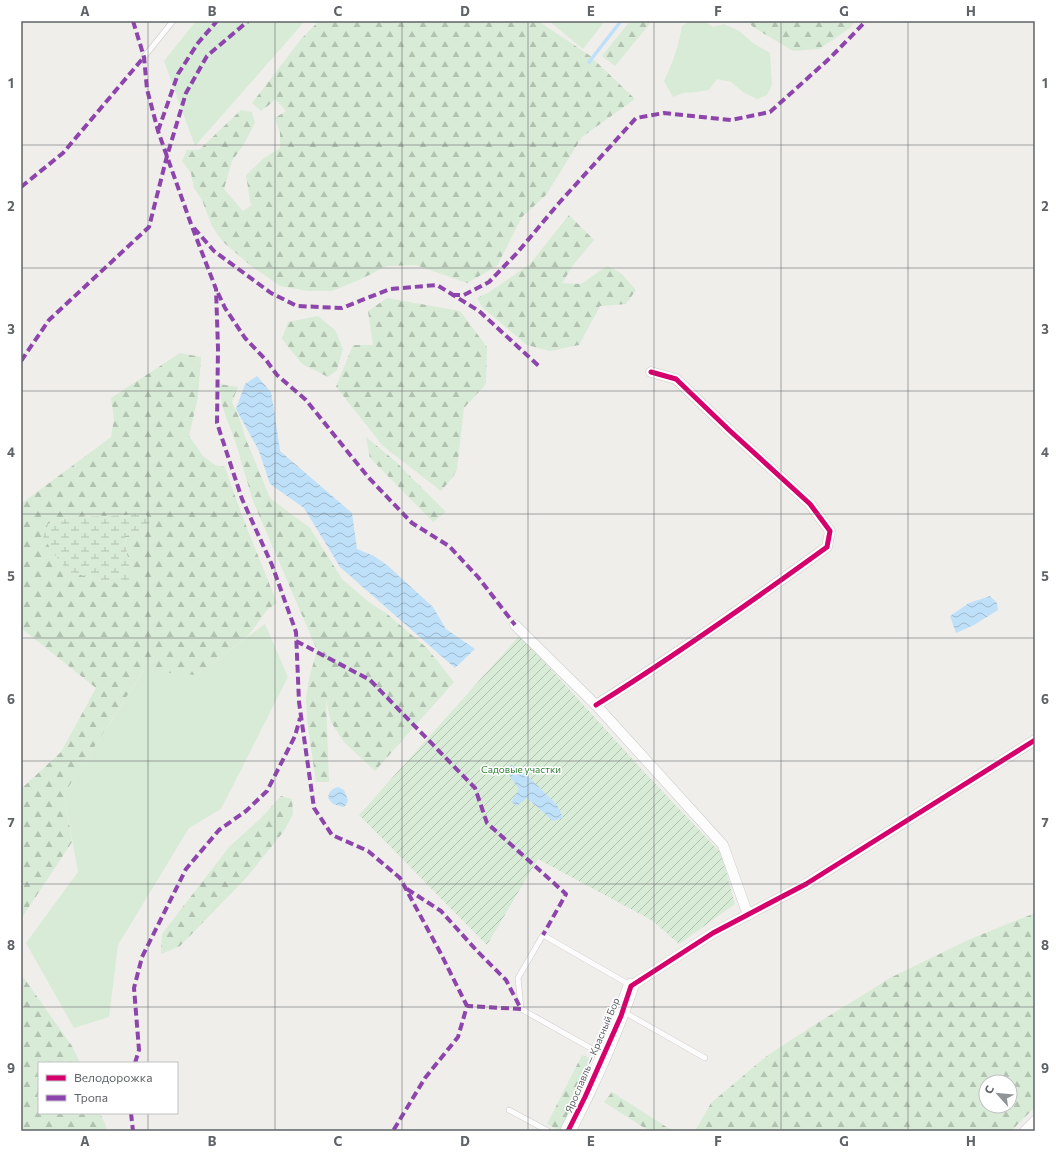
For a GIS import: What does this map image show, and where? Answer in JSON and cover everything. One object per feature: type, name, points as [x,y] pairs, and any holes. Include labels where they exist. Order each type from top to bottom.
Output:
[{"type":"street","points":[[596,705],[639,679],[753,601],[827,547],[830,531],[810,504],[676,379],[651,372]]},
{"type":"street","points":[[514,625],[596,705],[723,845],[748,915]]},
{"type":"street","points":[[631,986],[713,933],[806,884],[1035,740]]},
{"type":"street","name":"Ярославль — Красный Бор","points":[[568,1131],[604,1056],[623,1011],[631,986]]},
{"type":"street","points":[[1025,1131],[1035,1121]]},
{"type":"lane","points":[[144,56],[173,21]]},
{"type":"lane","points":[[604,1056],[521,1009],[518,978],[543,935],[631,986]]},
{"type":"lane","points":[[623,1011],[705,1058]]},
{"type":"lane","points":[[509,1110],[538,1129],[548,1131]]},
{"type":"green space","points":[[196,21],[305,21],[195,146],[164,61]]},
{"type":"green space","points":[[319,21],[538,21],[589,55],[635,99],[582,137],[546,195],[522,217],[497,266],[467,283],[416,265],[387,266],[332,291],[308,291],[280,286],[250,265],[222,241],[212,226],[202,200],[194,188],[191,173],[182,161],[187,150],[199,150],[241,110],[252,112],[255,123],[244,144],[232,161],[224,189],[243,211],[251,206],[246,175],[263,159],[280,148],[280,133],[275,118],[286,111],[275,99],[261,111],[252,103],[302,38]]},
{"type":"green space","points":[[549,21],[605,21],[583,49]]},
{"type":"green space","points":[[630,21],[652,21],[615,66],[602,56]]},
{"type":"green space","points":[[690,21],[705,21],[713,27],[724,24],[739,31],[753,43],[770,53],[772,85],[767,95],[757,99],[744,93],[731,82],[717,79],[709,90],[683,93],[673,97],[664,81],[675,55],[682,26]]},
{"type":"green space","points":[[747,21],[856,21],[850,28],[819,49],[793,51],[753,27]]},
{"type":"green space","points":[[569,215],[594,240],[574,264],[562,283],[581,284],[607,266],[621,273],[636,290],[626,304],[600,306],[579,345],[550,351],[527,345],[482,307],[477,298],[488,293],[530,264]]},
{"type":"green space","points":[[387,298],[460,311],[487,347],[486,384],[464,408],[457,469],[453,477],[441,491],[383,446],[336,387],[353,345],[373,345],[368,311]]},
{"type":"green space","points":[[318,316],[335,330],[343,349],[337,370],[328,377],[302,364],[282,339],[288,322]]},
{"type":"green space","points":[[180,353],[201,357],[198,397],[189,436],[203,456],[215,465],[225,467],[243,518],[277,603],[268,609],[247,637],[196,675],[143,671],[64,794],[72,842],[23,916],[21,916],[21,789],[61,752],[96,688],[21,628],[21,504],[111,437],[114,419],[111,398]],"holes":[[[144,513],[146,531],[125,536],[127,555],[132,566],[118,584],[69,572],[48,524],[69,518]]]},
{"type":"green space","points":[[219,384],[238,387],[232,402],[270,498],[310,528],[342,579],[370,603],[386,613],[427,648],[454,682],[375,771],[344,742],[331,722],[326,700],[329,782],[316,782],[307,720],[306,698],[309,679],[317,650],[253,501],[234,437],[222,405]]},
{"type":"green space","points":[[366,437],[395,461],[446,512],[433,522],[370,458]]},
{"type":"green space","points":[[144,513],[155,525],[146,531],[125,536],[127,555],[132,566],[128,584],[118,584],[69,572],[54,554],[43,537],[48,524],[69,518]]},
{"type":"green space","points":[[265,624],[288,677],[221,809],[189,828],[118,945],[109,1017],[74,1028],[26,943],[78,872],[64,794],[146,667],[196,675]]},
{"type":"green space","name":"Садовые участки","points":[[520,635],[645,773],[721,853],[735,904],[679,944],[653,921],[538,859],[487,945],[359,815]]},
{"type":"green space","points":[[281,796],[292,799],[293,814],[284,831],[247,877],[180,946],[161,954],[162,934],[229,847],[261,818]]},
{"type":"green space","points":[[1035,913],[1035,1107],[1011,1131],[695,1131],[711,1103],[768,1055],[892,977],[968,940]]},
{"type":"green space","points":[[21,974],[72,1046],[80,1062],[38,1062],[38,1114],[100,1114],[107,1131],[21,1131]]},
{"type":"green space","points":[[582,1055],[595,1061],[561,1131],[547,1124]]},
{"type":"green space","points":[[612,1092],[668,1128],[679,1131],[649,1131],[604,1102]]},
{"type":"water","points":[[257,376],[271,392],[280,451],[352,513],[357,549],[374,556],[387,565],[433,607],[446,629],[475,649],[455,668],[340,567],[304,508],[270,484],[259,451],[236,409],[245,384]]},
{"type":"water","points":[[990,596],[997,603],[998,610],[974,625],[956,633],[950,616],[969,603]]},
{"type":"water","points":[[511,765],[522,770],[557,805],[563,818],[553,821],[527,798],[517,806],[511,802],[519,789],[507,772]]},
{"type":"water","points":[[338,787],[344,790],[348,800],[346,805],[343,807],[333,804],[328,798],[331,791]]},
{"type":"waterway","points":[[589,62],[621,21]]},
{"type":"marked path","points":[[133,21],[144,57],[147,89],[158,131],[216,289],[218,348],[217,423],[242,499],[272,565],[296,632],[299,702],[314,808],[332,835],[368,851],[400,878],[467,1006],[458,1037],[425,1078],[393,1131]]},
{"type":"marked path","points":[[158,131],[178,74],[198,43],[217,21]]},
{"type":"marked path","points":[[21,361],[49,320],[149,227],[167,156],[186,93],[207,56],[248,21]]},
{"type":"marked path","points":[[452,295],[464,295],[489,282],[517,253],[559,203],[636,118],[664,113],[731,120],[770,112],[830,58],[866,21]]},
{"type":"marked path","points":[[21,187],[63,153],[144,57]]},
{"type":"marked path","points":[[194,228],[214,251],[271,293],[297,306],[342,308],[390,289],[437,285],[479,311],[541,368]]},
{"type":"marked path","points":[[218,293],[225,308],[245,338],[266,360],[277,375],[306,400],[368,477],[412,523],[449,546],[478,577],[515,625]]},
{"type":"marked path","points":[[296,641],[370,680],[475,788],[487,823],[566,894],[543,935]]},
{"type":"marked path","points":[[135,1062],[139,1050],[134,988],[142,957],[186,869],[219,830],[246,811],[267,791],[295,736],[300,718]]},
{"type":"marked path","points":[[407,889],[441,911],[477,951],[506,980],[521,1009],[467,1006]]},
{"type":"marked path","points":[[131,1114],[133,1131]]},
{"type":"cycle path","points":[[596,705],[713,628],[827,547],[830,531],[810,504],[676,379],[651,372]]},
{"type":"cycle path","points":[[568,1131],[585,1097],[621,1016],[631,986],[713,933],[806,884],[1035,740]]}]
